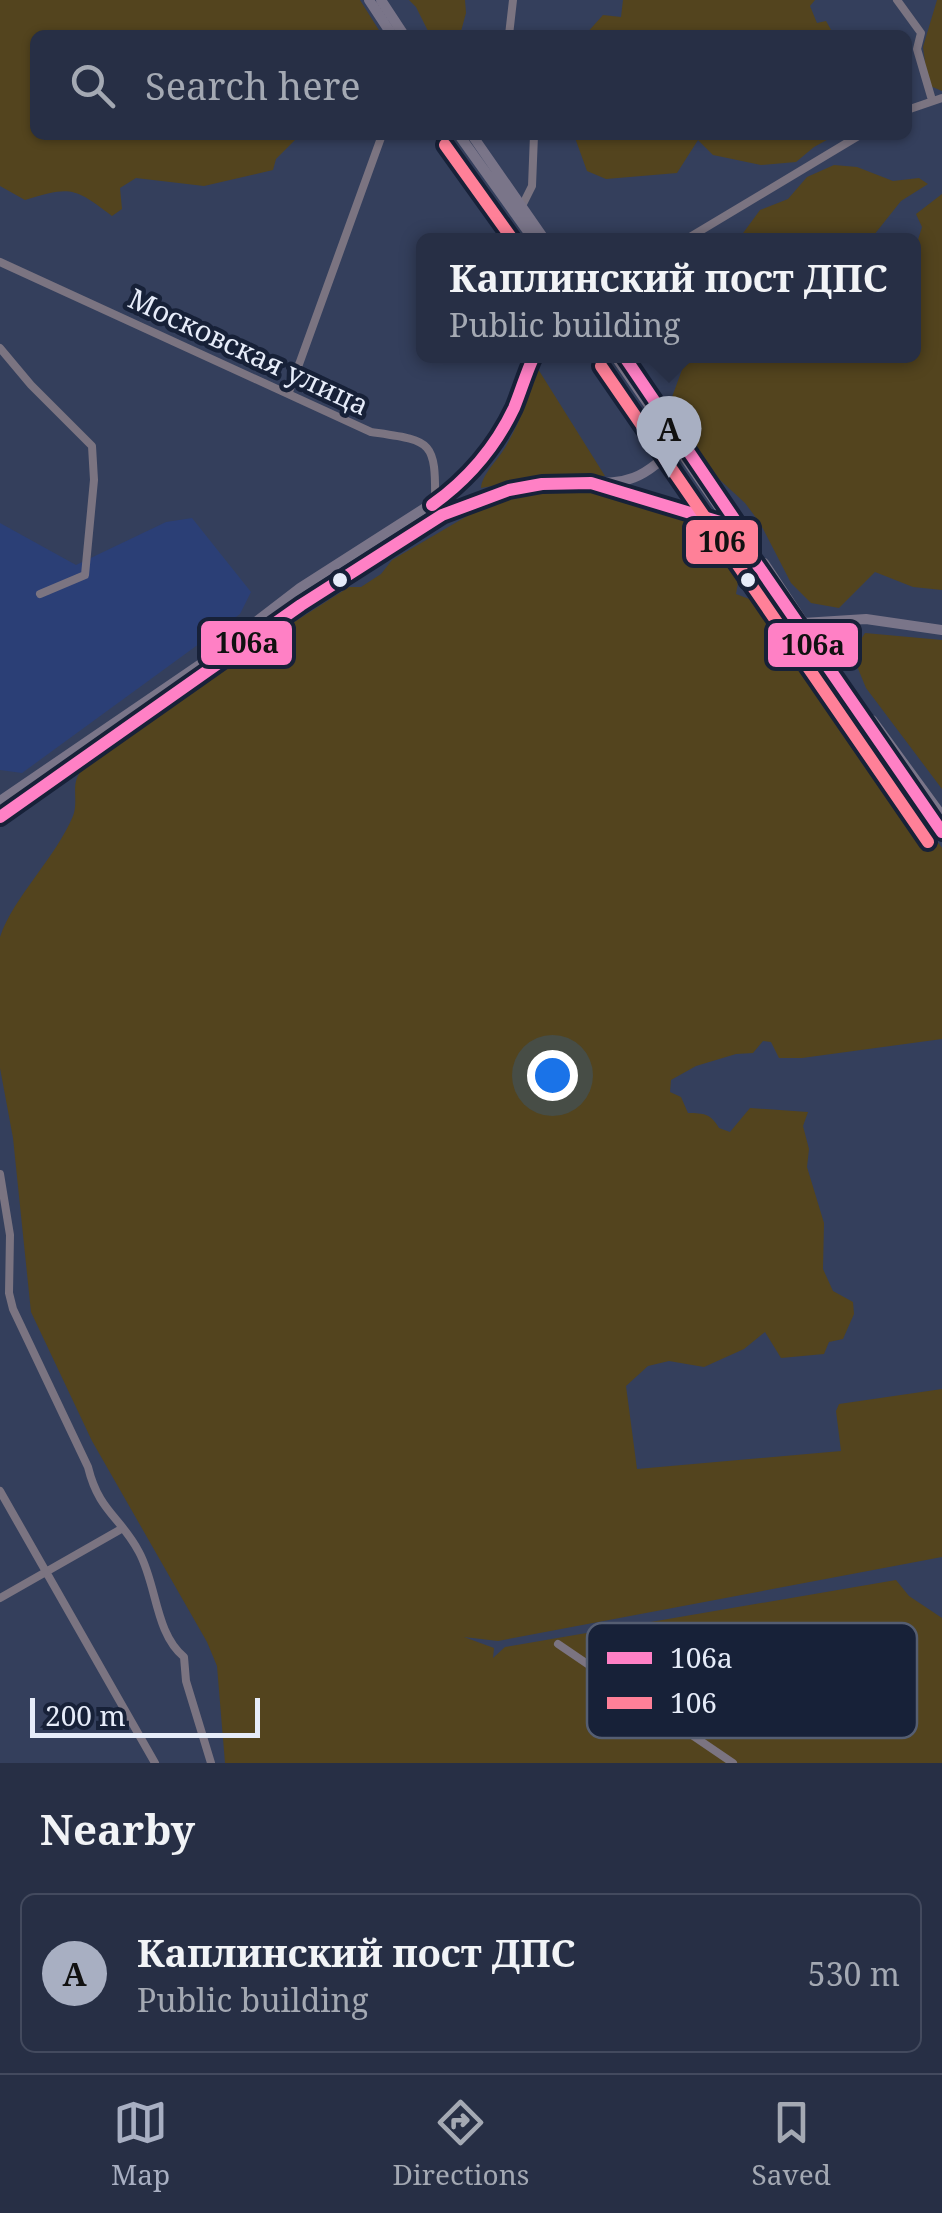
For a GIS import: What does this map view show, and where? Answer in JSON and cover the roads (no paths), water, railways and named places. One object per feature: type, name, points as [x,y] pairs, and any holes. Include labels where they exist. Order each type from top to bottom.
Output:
[{"type":"main road","points":[[369,0],[389,30]]},
{"type":"main road","points":[[381,0],[401,30]]},
{"type":"main road","points":[[463,140],[529,233]]},
{"type":"main road","points":[[475,140],[540,233]]},
{"type":"main road","points":[[500,192],[521,233]]},
{"type":"main road","points":[[0,817],[204,669],[300,588],[464,483],[487,454],[519,397],[531,363]]},
{"type":"main road","points":[[620,363],[942,832]]},
{"type":"main road","points":[[628,363],[730,524],[942,816]]},
{"type":"main road","points":[[0,801],[442,515],[508,490],[542,484],[630,480],[655,468],[678,443]]},
{"type":"main road","points":[[591,484],[730,524]]},
{"type":"main road","points":[[435,504],[442,515]]},
{"type":"main road","points":[[801,624],[866,619],[942,630]]},
{"type":"street","points":[[510,30],[513,0]]},
{"type":"street","points":[[897,0],[920,33],[917,49],[932,100]]},
{"type":"street","points":[[912,108],[942,98]]},
{"type":"street","points":[[289,392],[380,140]]},
{"type":"street","points":[[522,206],[532,186],[534,140]]},
{"type":"street","points":[[697,233],[852,140]]},
{"type":"street","name":"Московская улица","points":[[0,262],[371,432],[412,438],[435,456],[435,504]]},
{"type":"street","points":[[0,348],[92,446],[94,480],[85,575],[40,594]]},
{"type":"street","points":[[0,1174],[10,1235],[4,1295],[88,1467],[95,1494],[139,1551],[170,1644],[184,1657],[186,1681],[211,1763]]},
{"type":"street","points":[[0,1491],[155,1763]]},
{"type":"street","points":[[0,1598],[123,1528]]},
{"type":"street","points":[[558,1644],[587,1664]]},
{"type":"street","points":[[696,1738],[733,1763]]},
{"type":"place","name":"Каплинский пост ДПС","points":[[669,478]]}]
